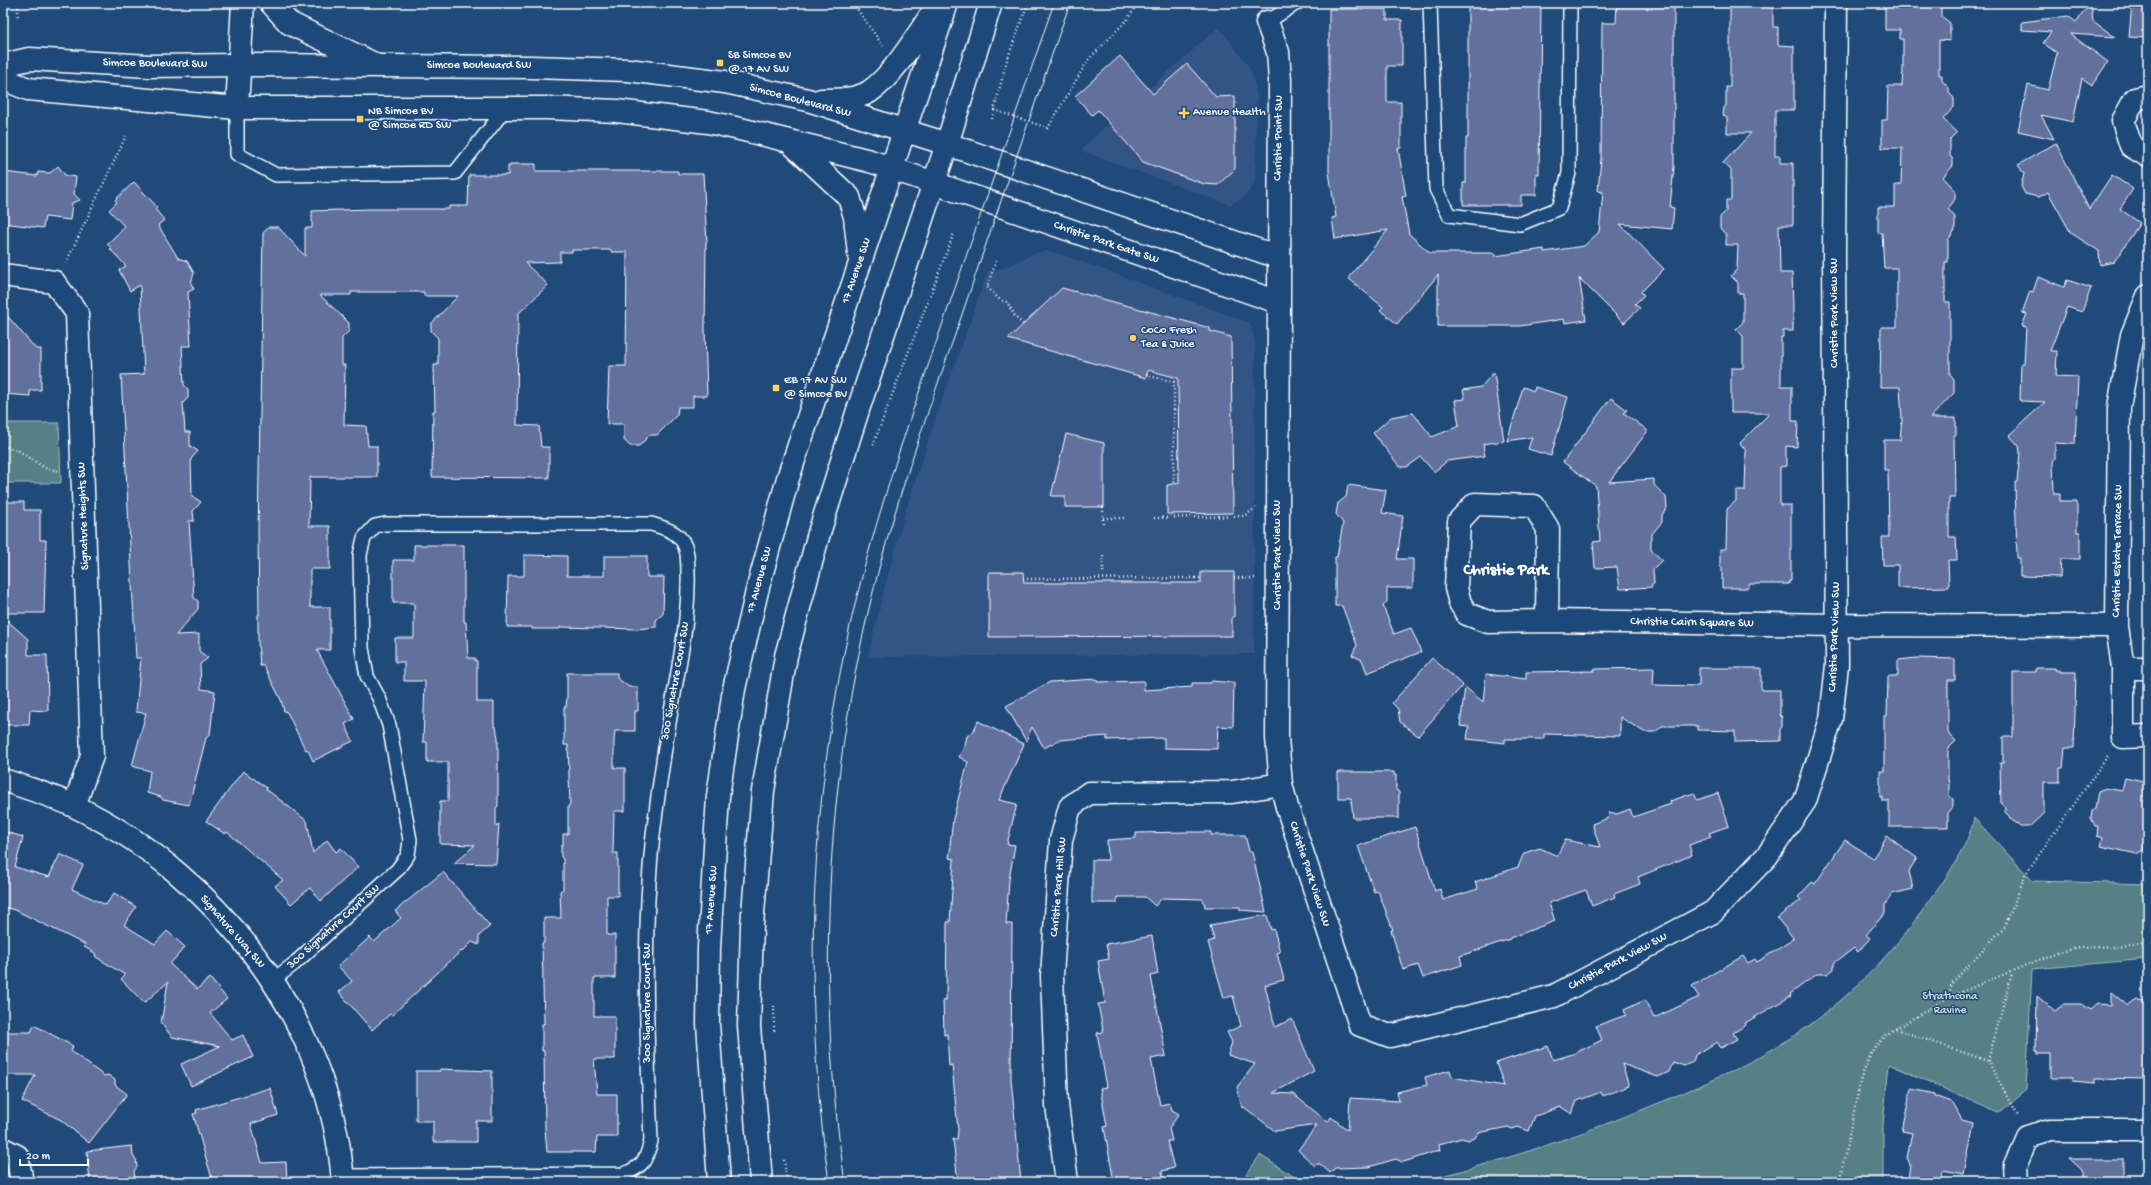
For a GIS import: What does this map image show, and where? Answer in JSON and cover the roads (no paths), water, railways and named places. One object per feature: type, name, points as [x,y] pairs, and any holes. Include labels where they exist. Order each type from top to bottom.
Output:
[{"type":"street","points":[[237,108],[242,3]]},
{"type":"street","points":[[271,3],[289,23],[379,66]]},
{"type":"street","points":[[808,100],[852,97],[868,93],[883,81],[894,69],[939,3]]},
{"type":"street","name":"17 Avenue SW","points":[[719,1182],[708,1024],[709,947],[718,796],[734,689],[757,591],[788,478],[947,3]]},
{"type":"street","points":[[761,1182],[749,1026],[752,925],[763,791],[786,656],[819,534],[858,410],[947,144],[991,3]]},
{"type":"street","name":"Christie Park View SW","points":[[1278,256],[1277,738],[1281,784],[1360,1025],[1390,1036],[1554,996],[1713,912],[1767,856],[1805,801],[1831,719],[1837,665],[1834,264],[1836,3]]},
{"type":"street","name":"Christie Point SW","points":[[1267,22],[1278,52],[1280,80],[1278,256]]},
{"type":"street","name":"Simcoe Boulevard SW","points":[[3,65],[29,59],[149,66],[240,64],[628,70],[725,82],[808,100],[947,144]]},
{"type":"street","points":[[3,79],[28,89],[237,108],[506,108],[617,111],[662,116],[734,127],[892,168],[934,183]]},
{"type":"street","points":[[2148,96],[2135,99],[2123,121],[2131,146],[2148,156]]},
{"type":"street","points":[[789,142],[849,197],[855,217],[860,261]]},
{"type":"street","points":[[947,144],[1278,256]]},
{"type":"street","name":"Christie Park Gate SW","points":[[934,183],[1278,302]]},
{"type":"street","name":"Signature Heights SW","points":[[3,275],[54,282],[77,313],[92,756],[74,806]]},
{"type":"street","name":"Christie Estate Terrace SW","points":[[1837,625],[2117,626],[2119,407],[2132,335],[2148,296]]},
{"type":"street","name":"Christie Cairn Square SW","points":[[1547,621],[1548,529],[1538,512],[1534,506],[1475,504],[1459,521],[1456,588],[1460,603],[1467,614],[1488,622],[1547,621],[1837,625]]},
{"type":"street","points":[[2117,626],[2123,668],[2123,737],[2148,736]]},
{"type":"street","points":[[2123,668],[2148,668]]},
{"type":"street","name":"Signature Way SW","points":[[3,780],[36,790],[74,806],[124,834],[182,878],[229,924],[273,980],[305,1038],[318,1071],[336,1133],[343,1179]]},
{"type":"street","name":"Christie Park Hill SW","points":[[1067,1182],[1057,1105],[1052,976],[1061,840],[1070,807],[1089,793],[1232,792],[1281,784]]},
{"type":"street","points":[[2016,1182],[2015,1164],[2027,1137],[2050,1130],[2148,1130]]},
{"type":"street","points":[[3,1149],[17,1156],[22,1182]]},
{"type":"lane","points":[[1267,22],[1297,3]]},
{"type":"lane","points":[[1430,3],[1436,189],[1449,215],[1520,224],[1559,208],[1569,173],[1570,3]]},
{"type":"lane","points":[[237,108],[236,154],[276,175],[455,173],[506,108]]},
{"type":"lane","name":"300 Signature Court SW","points":[[273,980],[294,964],[396,870],[408,855],[410,840],[389,725],[379,698],[367,676],[362,648],[360,555],[364,538],[375,526],[385,524],[651,524],[670,529],[683,540],[687,554],[687,622],[663,759],[653,838],[645,978],[651,1141],[646,1160],[635,1170],[624,1174],[343,1179]]},
{"type":"tram line","points":[[829,1182],[820,1110],[815,1036],[813,963],[815,890],[820,816],[828,743],[840,671],[865,564],[898,456],[1054,3]]},
{"type":"tram line","points":[[845,1182],[836,1110],[830,1037],[828,963],[830,890],[835,817],[843,744],[855,671],[871,600],[889,532],[910,465],[1070,3]]},
{"type":"place","name":"SB Simcoe BV @ 17 AV SW","points":[[720,63]]},
{"type":"place","name":"Avenue Health","points":[[1184,113]]},
{"type":"place","name":"NB Simcoe BV @ Simcoe RD SW","points":[[360,119]]},
{"type":"place","name":"CoCo Fresh Tea & Juice","points":[[1133,338]]},
{"type":"place","name":"EB 17 AV SW @ Simcoe BV","points":[[776,388]]},
{"type":"district","name":"Christie Park","points":[[1506,571]]},
{"type":"park label","name":"Strathcona Ravine","points":[[1950,1004]]}]
